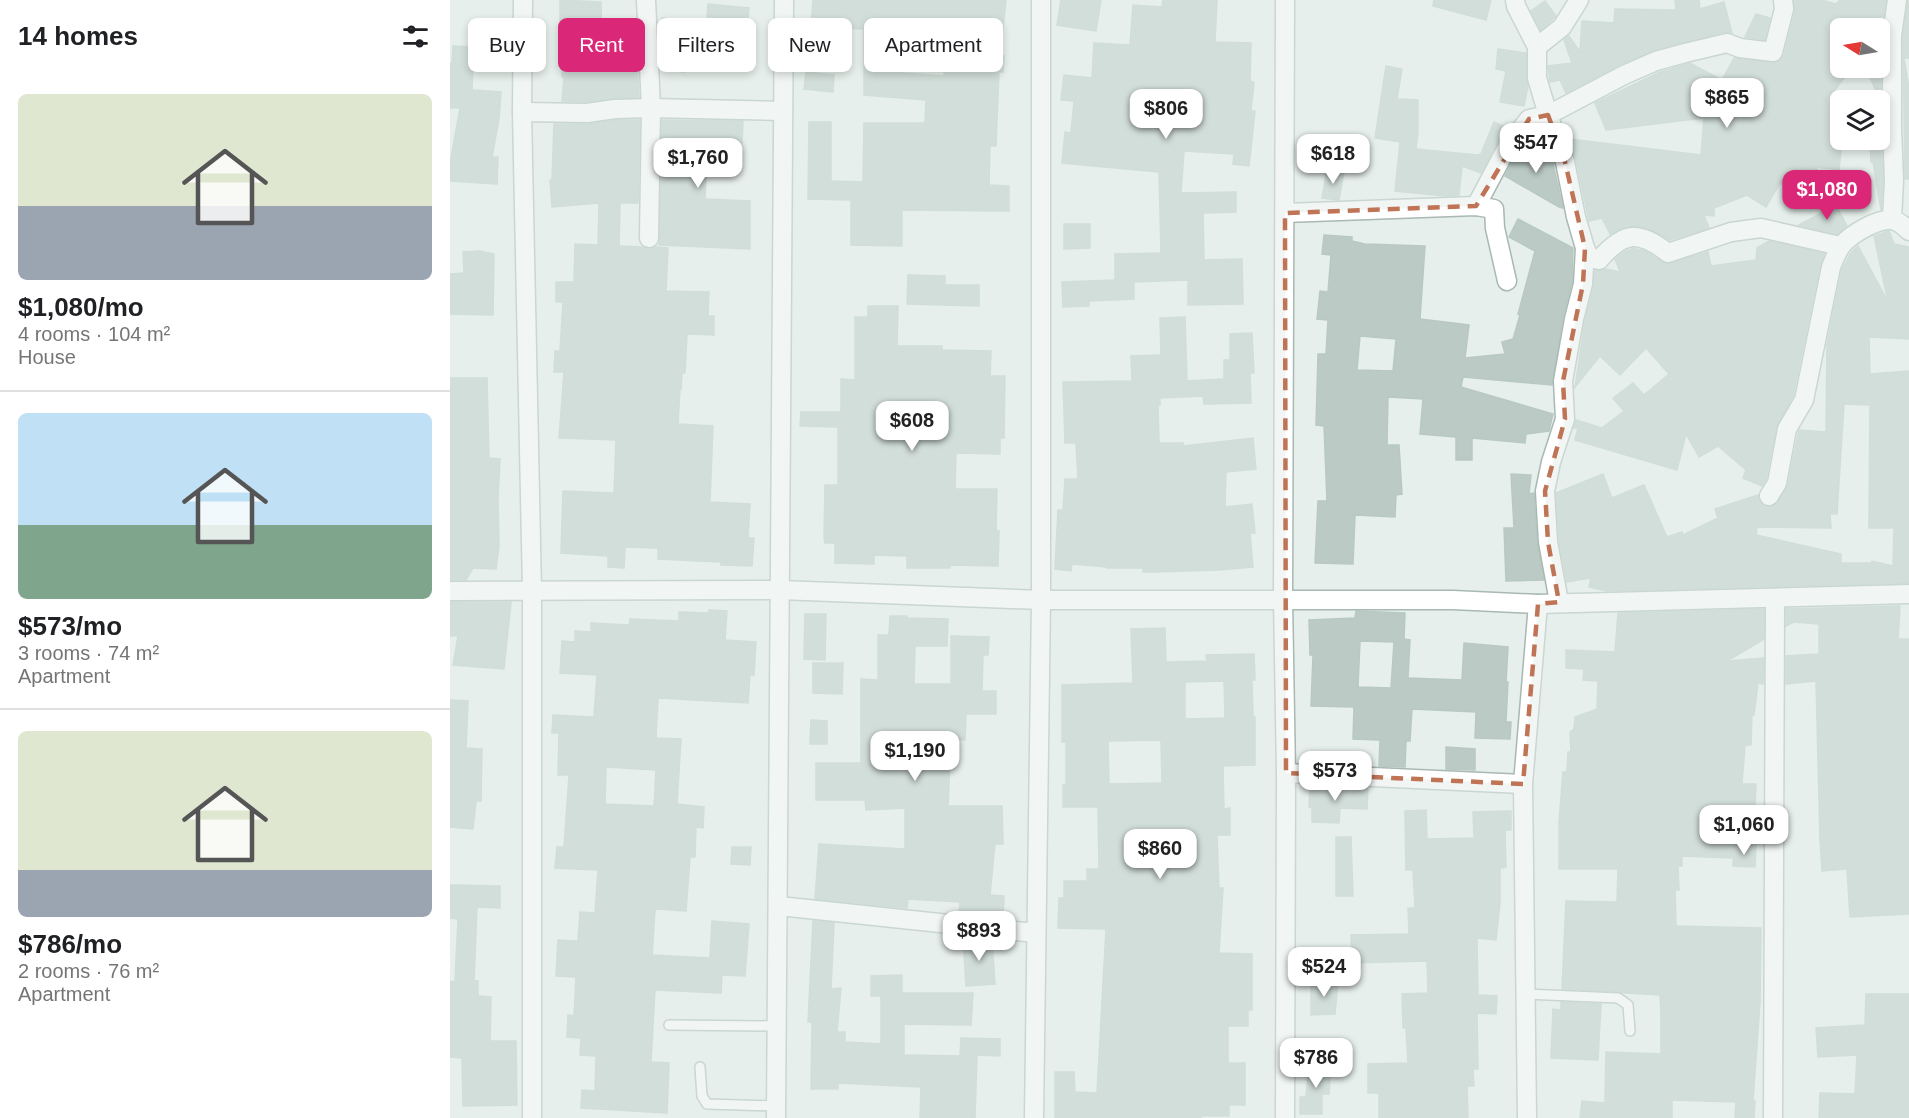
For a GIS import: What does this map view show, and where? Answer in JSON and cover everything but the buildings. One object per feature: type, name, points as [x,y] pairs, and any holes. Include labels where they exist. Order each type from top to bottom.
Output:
[{"type":"street","points":[[523,0],[522,112],[532,591],[532,1118]]},
{"type":"street","points":[[646,0],[651,108],[649,238]]},
{"type":"street","points":[[776,1112],[784,0]]},
{"type":"street","points":[[1034,1118],[1041,600],[1041,0]]},
{"type":"street","points":[[1285,0],[1283,600],[1287,773],[1286,1118]]},
{"type":"street","points":[[1515,0],[1537,47],[1537,78],[1565,162],[1576,217],[1590,258],[1599,260],[1612,245],[1637,236],[1651,239],[1668,253],[1731,232],[1761,228],[1840,246]]},
{"type":"street","points":[[1537,47],[1562,27],[1579,0]]},
{"type":"street","points":[[1476,206],[1509,144],[1529,119],[1548,115],[1656,61],[1685,53],[1727,43],[1740,48],[1773,52],[1784,9],[1783,0]]},
{"type":"street","points":[[1892,220],[1894,180],[1892,36],[1897,0]]},
{"type":"street","points":[[522,112],[587,112],[651,108],[783,111]]},
{"type":"street","points":[[1285,213],[1476,206],[1494,209],[1495,228],[1507,281]]},
{"type":"street","points":[[1769,496],[1777,483],[1787,429],[1804,400],[1831,267],[1840,246],[1864,228],[1883,221],[1892,220],[1901,223],[1909,231]]},
{"type":"street","points":[[1559,602],[1548,542],[1545,491],[1551,462],[1565,419],[1563,381],[1583,284],[1585,248]]},
{"type":"street","points":[[450,591],[780,590],[1041,600],[1453,600],[1538,604],[1909,594]]},
{"type":"street","points":[[1773,1118],[1775,598]]},
{"type":"street","points":[[1527,1118],[1523,784],[1538,604]]},
{"type":"street","points":[[1287,773],[1523,784]]},
{"type":"street","points":[[779,906],[1035,933]]},
{"type":"lane","points":[[1525,994],[1618,998],[1628,1005],[1630,1031]]},
{"type":"lane","points":[[669,1025],[777,1026]]},
{"type":"lane","points":[[700,1067],[702,1096],[707,1104],[776,1112]]},
{"type":"highlighted area","points":[[1548,115],[1565,162],[1585,248],[1583,284],[1563,381],[1565,419],[1545,491],[1548,542],[1559,602],[1538,604],[1523,784],[1286,773],[1285,213],[1476,206],[1529,119]]}]
